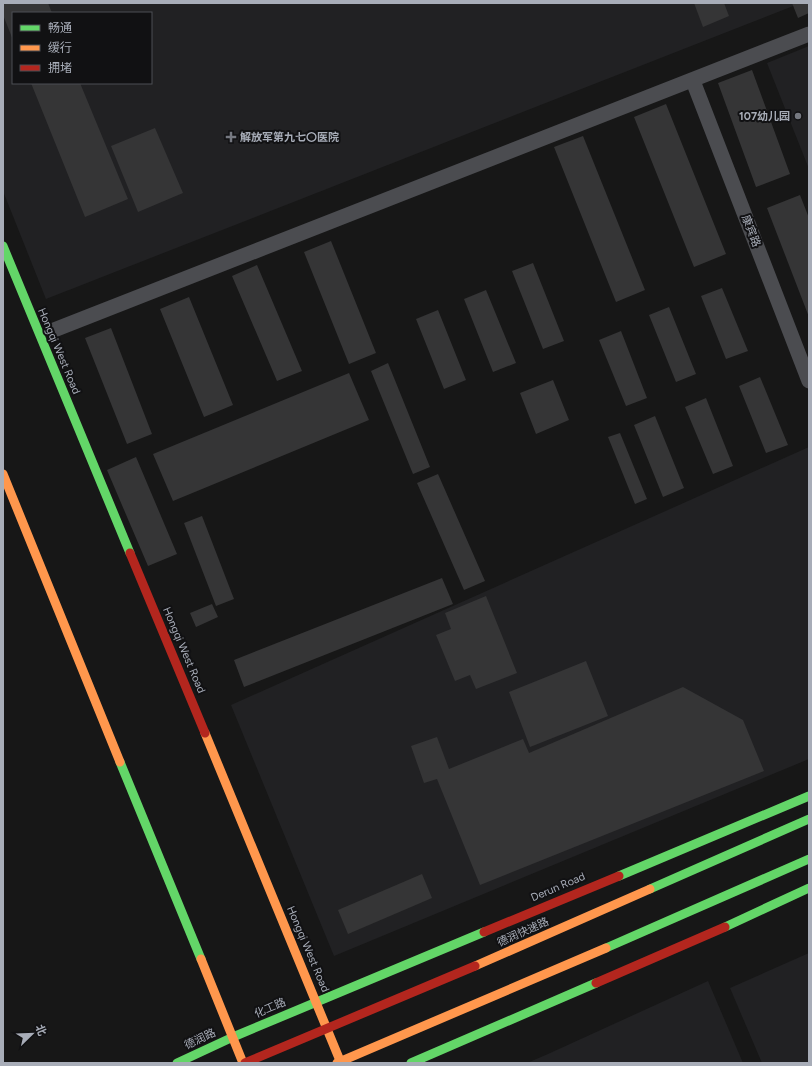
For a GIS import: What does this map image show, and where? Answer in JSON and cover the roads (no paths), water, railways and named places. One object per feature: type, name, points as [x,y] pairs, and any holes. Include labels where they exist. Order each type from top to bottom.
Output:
[{"type":"main road","name":"Hongqi West Road","points":[[3,246],[341,1063]]},
{"type":"main road","points":[[3,474],[244,1063]]},
{"type":"main road","name":"Derun Road","points":[[317,1002],[809,796]]},
{"type":"main road","name":"德润快速路","points":[[244,1063],[448,978],[809,819]]},
{"type":"main road","points":[[337,1063],[734,893],[809,859]]},
{"type":"main road","points":[[411,1063],[771,907],[809,888]]},
{"type":"main road","name":"化工路","points":[[233,1037],[317,1002]]},
{"type":"main road","name":"德润路","points":[[177,1063],[233,1037]]},
{"type":"street","points":[[54,330],[809,34]]},
{"type":"street","name":"康宾路","points":[[693,80],[809,381]]},
{"type":"place","name":"107幼儿园","points":[[798,116]]},
{"type":"place","name":"解放军第九七〇医院","points":[[231,137]]}]
